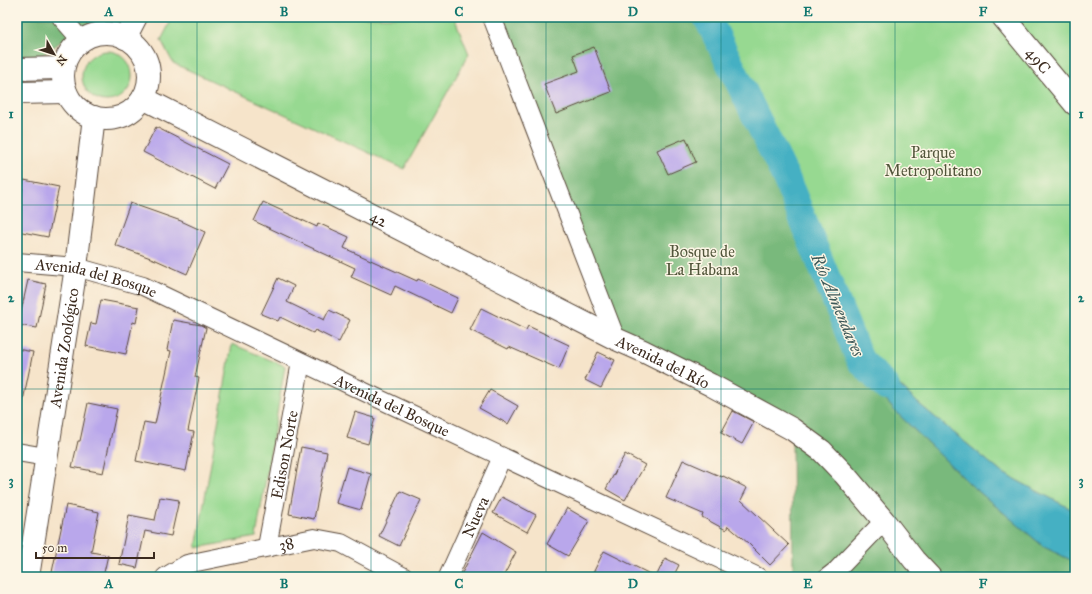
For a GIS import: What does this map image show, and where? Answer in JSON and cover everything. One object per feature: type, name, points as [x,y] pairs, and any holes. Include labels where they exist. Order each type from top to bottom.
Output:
[{"type":"street","points":[[61,17],[82,41]]},
{"type":"street","points":[[125,38],[136,17]]},
{"type":"street","name":"Avenida del Río","points":[[492,17],[616,339],[711,385],[792,429],[822,451],[845,475],[884,521],[914,560],[930,577]]},
{"type":"street","name":"49C","points":[[1003,17],[1075,104]]},
{"type":"street","points":[[115,34],[125,38],[137,46],[144,58],[148,71],[148,85],[143,98],[134,108],[122,116],[112,119],[94,117],[83,113],[74,104],[66,92],[62,79],[63,68],[74,49],[82,41],[92,36],[115,34]]},
{"type":"street","points":[[17,70],[63,68]]},
{"type":"street","points":[[17,93],[66,92]]},
{"type":"street","name":"42","points":[[143,98],[616,339]]},
{"type":"street","name":"Avenida Zoológico","points":[[28,577],[76,267],[94,117]]},
{"type":"street","name":"Avenida del Bosque","points":[[17,262],[76,267],[143,286],[758,577]]},
{"type":"street","name":"Edison Norte","points":[[267,547],[301,362]]},
{"type":"street","points":[[17,452],[46,456]]},
{"type":"street","name":"Nueva","points":[[448,577],[502,457]]},
{"type":"street","points":[[828,577],[837,570],[884,521]]},
{"type":"street","name":"38","points":[[165,577],[187,564],[314,538],[341,543],[404,577]]},
{"type":"green space","points":[[17,17],[125,17],[122,23],[75,31],[31,64],[17,65]]},
{"type":"green space","points":[[173,17],[454,17],[469,54],[404,169],[173,63],[161,40]]},
{"type":"green space","name":"Bosque de La Habana","points":[[493,17],[707,17],[786,178],[860,360],[883,397],[895,411],[971,485],[1044,547],[1075,562],[1075,577],[793,577],[792,436],[616,339]]},
{"type":"green space","name":"Parque Metropolitano","points":[[707,17],[1075,17],[1075,511],[1001,472],[918,403],[896,382],[860,360],[786,178]]},
{"type":"green space","points":[[107,51],[117,53],[125,58],[130,66],[132,76],[130,86],[125,94],[117,99],[107,101],[97,99],[89,94],[84,86],[82,76],[84,66],[89,58],[97,53]]},
{"type":"green space","points":[[232,344],[285,366],[256,537],[196,548]]},
{"type":"water","points":[[860,360],[896,382],[918,403],[1001,472],[1075,511],[1075,562],[1044,547],[971,485],[895,411],[883,397]]},
{"type":"building","points":[[594,47],[611,92],[556,114],[544,84],[579,71],[573,55]]},
{"type":"building","points":[[156,127],[228,164],[215,189],[143,152]]},
{"type":"building","points":[[686,138],[696,162],[668,174],[657,150]]},
{"type":"building","points":[[24,180],[59,187],[48,237],[17,231],[17,214]]},
{"type":"building","points":[[263,202],[317,227],[318,223],[349,237],[344,248],[417,281],[418,279],[458,298],[451,313],[395,286],[391,295],[351,277],[355,268],[254,221]]},
{"type":"building","points":[[130,203],[181,221],[205,232],[187,274],[156,260],[115,245]]},
{"type":"building","points":[[278,278],[294,286],[287,302],[324,320],[329,310],[350,320],[339,342],[315,330],[313,333],[280,317],[278,321],[261,314]]},
{"type":"building","points":[[28,280],[46,284],[37,328],[18,325]]},
{"type":"building","points":[[101,300],[139,307],[136,323],[133,322],[126,354],[86,346],[91,323],[96,324]]},
{"type":"building","points":[[481,308],[526,330],[528,326],[569,345],[559,369],[509,347],[508,349],[470,330]]},
{"type":"building","points":[[173,320],[201,325],[206,328],[195,377],[199,378],[188,431],[194,432],[186,471],[136,461],[144,422],[155,424],[171,351],[167,350]]},
{"type":"building","points":[[17,349],[33,352],[23,401],[17,400]]},
{"type":"building","points":[[598,352],[615,360],[601,388],[585,380]]},
{"type":"building","points":[[490,390],[518,406],[508,424],[479,408]]},
{"type":"building","points":[[88,403],[117,409],[103,473],[72,467],[78,441],[80,441]]},
{"type":"building","points":[[733,411],[754,422],[742,444],[721,433]]},
{"type":"building","points":[[355,412],[375,418],[368,444],[347,438]]},
{"type":"building","points":[[301,447],[327,452],[314,519],[289,514]]},
{"type":"building","points":[[625,454],[645,465],[625,500],[606,489]]},
{"type":"building","points":[[683,460],[722,477],[723,476],[747,488],[741,500],[789,545],[770,565],[728,526],[726,530],[702,517],[703,514],[666,498]]},
{"type":"building","points":[[347,467],[371,474],[361,510],[336,503]]},
{"type":"building","points":[[400,491],[421,500],[399,546],[379,536]]},
{"type":"building","points":[[160,497],[179,500],[171,536],[145,531],[137,568],[119,564],[129,515],[155,520]]},
{"type":"building","points":[[502,497],[536,515],[527,532],[493,513]]},
{"type":"building","points":[[66,505],[99,512],[91,552],[108,555],[103,577],[51,577]]},
{"type":"building","points":[[567,508],[589,521],[568,556],[547,544]]},
{"type":"building","points":[[483,532],[516,552],[503,577],[460,577]]},
{"type":"building","points":[[604,551],[656,577],[591,577]]},
{"type":"building","points":[[665,558],[679,565],[673,577],[656,577]]},
{"type":"waterway","name":"Río Almendares","points":[[707,17],[786,178],[860,360],[886,387]]}]
